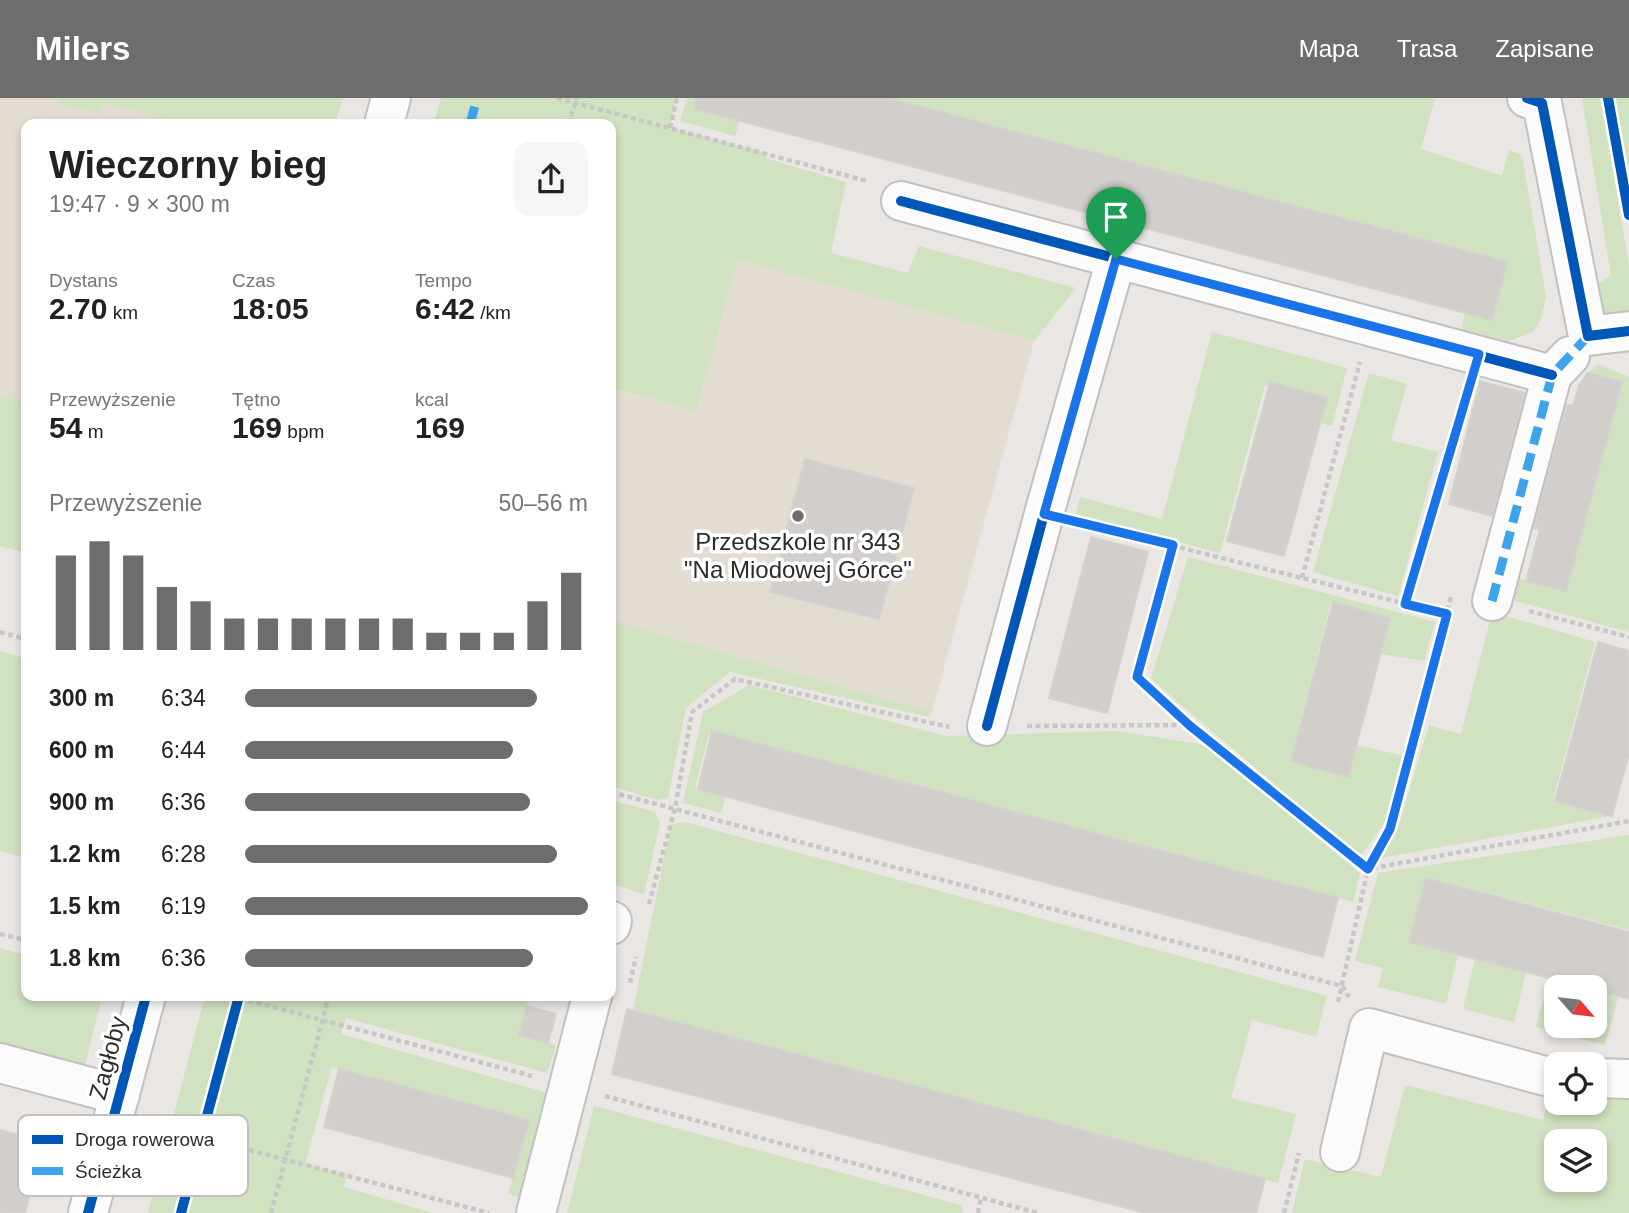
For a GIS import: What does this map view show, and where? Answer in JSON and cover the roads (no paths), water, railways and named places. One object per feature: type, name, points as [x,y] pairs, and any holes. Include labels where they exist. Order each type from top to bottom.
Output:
[{"type":"street","points":[[385,119],[391,98]]},
{"type":"street","points":[[1527,98],[1542,103],[1588,336]]},
{"type":"street","points":[[901,201],[1552,374]]},
{"type":"street","points":[[987,726],[1116,259]]},
{"type":"street","points":[[1492,601],[1552,374],[1588,336],[1629,331]]},
{"type":"street","name":"Zagłoby","points":[[114,1115],[145,1001]]},
{"type":"street","points":[[536,1213],[589,1010]]},
{"type":"street","points":[[1340,1152],[1352,1021],[1544,1076]]},
{"type":"street","points":[[0,1063],[117,1104]]},
{"type":"street","points":[[1607,1078],[1629,1079]]},
{"type":"street","name":"Zagłoby","points":[[88,1213],[93,1196]]},
{"type":"place","name":"Przedszkole nr 343 \"Na Miodowej Górce\"","points":[[798,516]]}]
